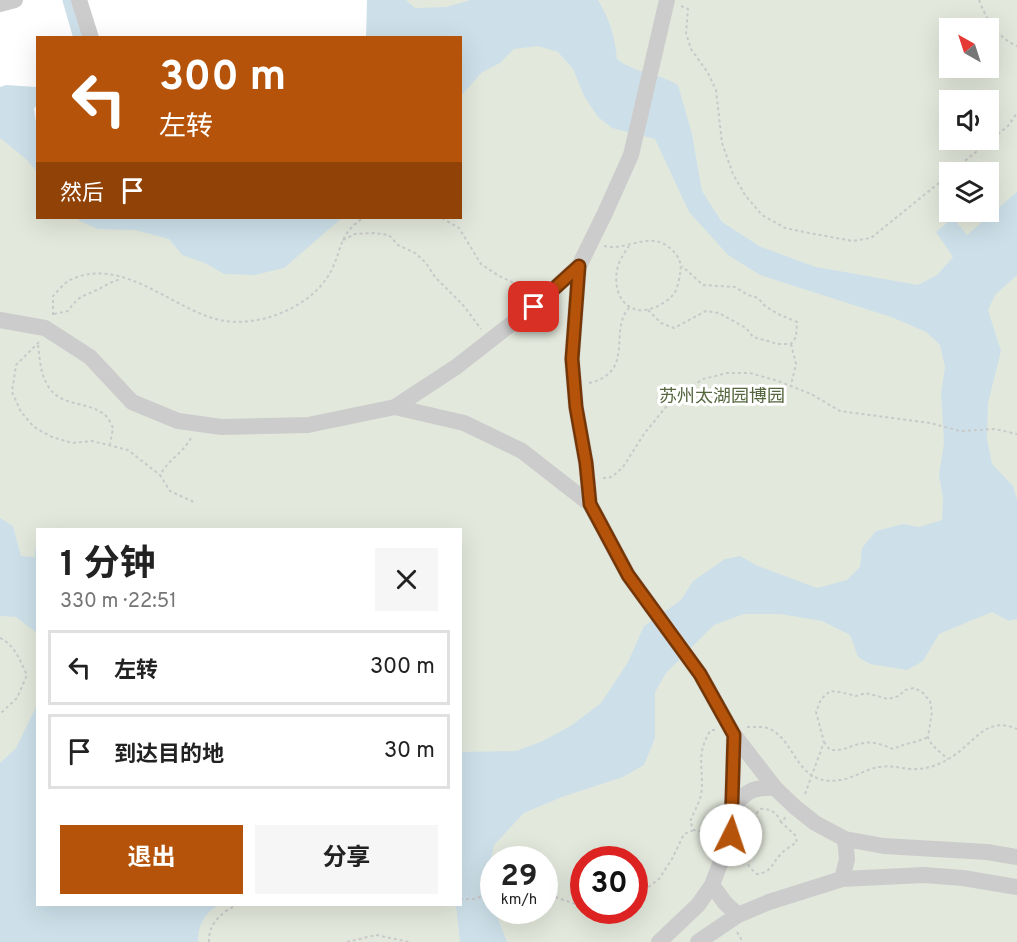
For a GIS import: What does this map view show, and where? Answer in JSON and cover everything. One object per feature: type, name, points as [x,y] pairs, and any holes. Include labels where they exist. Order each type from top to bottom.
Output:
[{"type":"street","points":[[0,3],[15,0]]},
{"type":"street","points":[[79,0],[90,36]]},
{"type":"street","points":[[667,0],[631,155],[579,266],[572,359],[576,407],[590,504],[628,575],[700,674],[732,731],[775,788],[795,807],[815,823],[845,839],[884,846],[987,852],[1017,857]]},
{"type":"street","points":[[0,320],[49,321],[90,357],[132,402],[178,421],[222,427],[308,425],[395,407],[456,367],[490,341],[534,307],[579,266]]},
{"type":"street","points":[[395,407],[464,423],[522,451],[590,504]]},
{"type":"street","points":[[659,942],[698,905],[739,838],[733,806],[732,731]]},
{"type":"street","points":[[733,806],[752,790],[760,787],[775,788]]},
{"type":"street","points":[[842,879],[847,859],[845,839]]},
{"type":"street","points":[[698,942],[738,915],[769,902],[842,879],[924,875],[963,878],[1017,888]]},
{"type":"street","points":[[712,885],[725,903],[738,915]]},
{"type":"path","points":[[667,0],[688,9],[686,33],[691,49],[708,73],[716,90],[722,143],[733,174],[745,195],[762,215],[785,228],[853,241],[871,238],[939,182]]},
{"type":"path","points":[[979,0],[985,16],[1008,42],[1017,46]]},
{"type":"path","points":[[964,162],[1008,126],[1017,113]]},
{"type":"path","points":[[196,503],[170,491],[160,475],[128,450],[92,441],[72,443],[52,436],[34,427],[21,412],[12,392],[16,365],[38,345],[49,321],[53,296],[68,281],[86,275],[114,275],[137,282],[202,314],[224,321],[250,321],[271,316],[297,306],[320,287],[333,267],[342,241],[351,226],[362,219]]},
{"type":"path","points":[[444,219],[459,228],[481,264],[512,282],[534,307]]},
{"type":"path","points":[[342,241],[355,234],[374,233],[389,236],[398,245],[426,263],[435,277],[463,305],[490,341]]},
{"type":"path","points":[[590,243],[610,248],[646,242],[662,242],[676,253],[682,266],[702,285],[735,287],[758,298],[765,306],[778,314],[797,322],[796,337],[790,344],[778,344],[753,337],[746,328],[719,313],[706,311],[674,328],[661,323],[648,310]]},
{"type":"path","points":[[629,246],[618,267],[616,282],[619,294],[629,308],[644,311],[662,305],[676,291],[682,266]]},
{"type":"path","points":[[49,321],[68,311],[84,293],[124,278]]},
{"type":"path","points":[[574,384],[593,382],[608,373],[618,362],[623,315],[629,308]]},
{"type":"path","points":[[790,344],[796,364],[791,386]]},
{"type":"path","points":[[38,345],[40,367],[49,388],[61,399],[92,407],[106,416],[114,428],[110,445]]},
{"type":"path","points":[[588,480],[612,477],[623,467],[665,408],[703,379],[727,373],[750,373],[791,386],[811,394],[840,411],[930,423],[960,430],[995,429],[1017,434]]},
{"type":"path","points":[[657,398],[665,408]]},
{"type":"path","points":[[160,475],[166,464],[190,441],[195,424]]},
{"type":"path","points":[[0,638],[8,642],[27,675],[17,698],[0,714]]},
{"type":"path","points":[[928,737],[892,749],[864,742],[842,751],[830,750],[824,742],[816,712],[820,699],[830,692],[856,696],[866,693],[888,699],[914,688],[922,692],[930,701],[932,712],[928,737],[932,745],[948,759]]},
{"type":"path","points":[[694,830],[690,822],[701,795],[700,760],[704,741],[711,730],[732,731],[760,727],[771,730],[795,759],[812,775],[824,782],[857,777],[874,768],[891,765],[912,769],[933,766],[948,759],[984,730],[999,725],[1017,729]]},
{"type":"path","points":[[782,822],[802,798],[824,742]]},
{"type":"path","points":[[648,887],[659,879],[684,834],[694,830],[739,838],[750,835],[754,814],[760,809],[767,808],[777,814],[795,835],[797,842],[779,855],[774,867],[757,874],[749,868],[739,838]]},
{"type":"path","points":[[462,899],[480,897]]},
{"type":"path","points":[[209,942],[208,935],[214,923],[223,911],[234,906]]},
{"type":"path","points":[[347,942],[376,935],[409,942]]},
{"type":"green space","name":"苏州太湖园博园","points":[[381,0],[1017,0],[1017,942],[0,942],[0,119],[36,152],[36,219],[462,219],[462,36],[456,36]]},
{"type":"shaded area","points":[[367,0],[406,0],[415,8],[446,7],[471,0],[598,0],[611,29],[617,59],[632,68],[678,85],[692,134],[702,191],[722,222],[761,247],[816,267],[918,285],[937,275],[953,257],[936,232],[948,222],[956,222],[967,235],[982,222],[999,222],[999,207],[1017,192],[1017,275],[995,295],[988,310],[1001,351],[988,403],[987,439],[992,464],[1013,486],[1017,500],[1017,619],[1009,621],[992,612],[939,634],[923,661],[907,670],[870,664],[858,657],[850,635],[822,621],[780,614],[744,614],[714,625],[666,673],[655,692],[655,738],[644,765],[623,777],[562,797],[524,813],[494,846],[480,846],[480,924],[500,924],[507,942],[460,942],[456,906],[462,906],[462,752],[516,751],[543,741],[572,725],[601,703],[628,662],[644,626],[681,600],[693,581],[725,559],[740,556],[758,566],[817,588],[847,580],[860,567],[862,548],[876,531],[903,524],[919,527],[942,520],[943,498],[939,475],[944,443],[941,393],[945,367],[940,345],[926,332],[891,317],[760,275],[728,255],[689,212],[655,139],[612,128],[598,117],[584,96],[573,69],[558,52],[538,46],[514,49],[500,63],[481,73],[462,94],[462,36],[366,36]]},
{"type":"shaded area","points":[[6,85],[36,87],[34,109],[36,171],[26,159],[0,138],[0,87]]},
{"type":"shaded area","points":[[78,219],[341,219],[284,268],[255,275],[224,274],[205,263],[182,255],[169,239],[135,230],[98,229]]},
{"type":"shaded area","points":[[0,518],[13,526],[21,556],[35,557],[36,550],[36,632],[16,617],[0,616]]},
{"type":"shaded area","points":[[36,707],[36,906],[217,906],[203,921],[199,930],[198,942],[0,942],[0,763],[16,748]]},
{"type":"waterway","points":[[70,0],[80,36]]},
{"type":"route","points":[[534,307],[579,266],[572,359],[576,407],[586,463],[590,504],[628,575],[700,674],[734,735],[731,835]]}]
